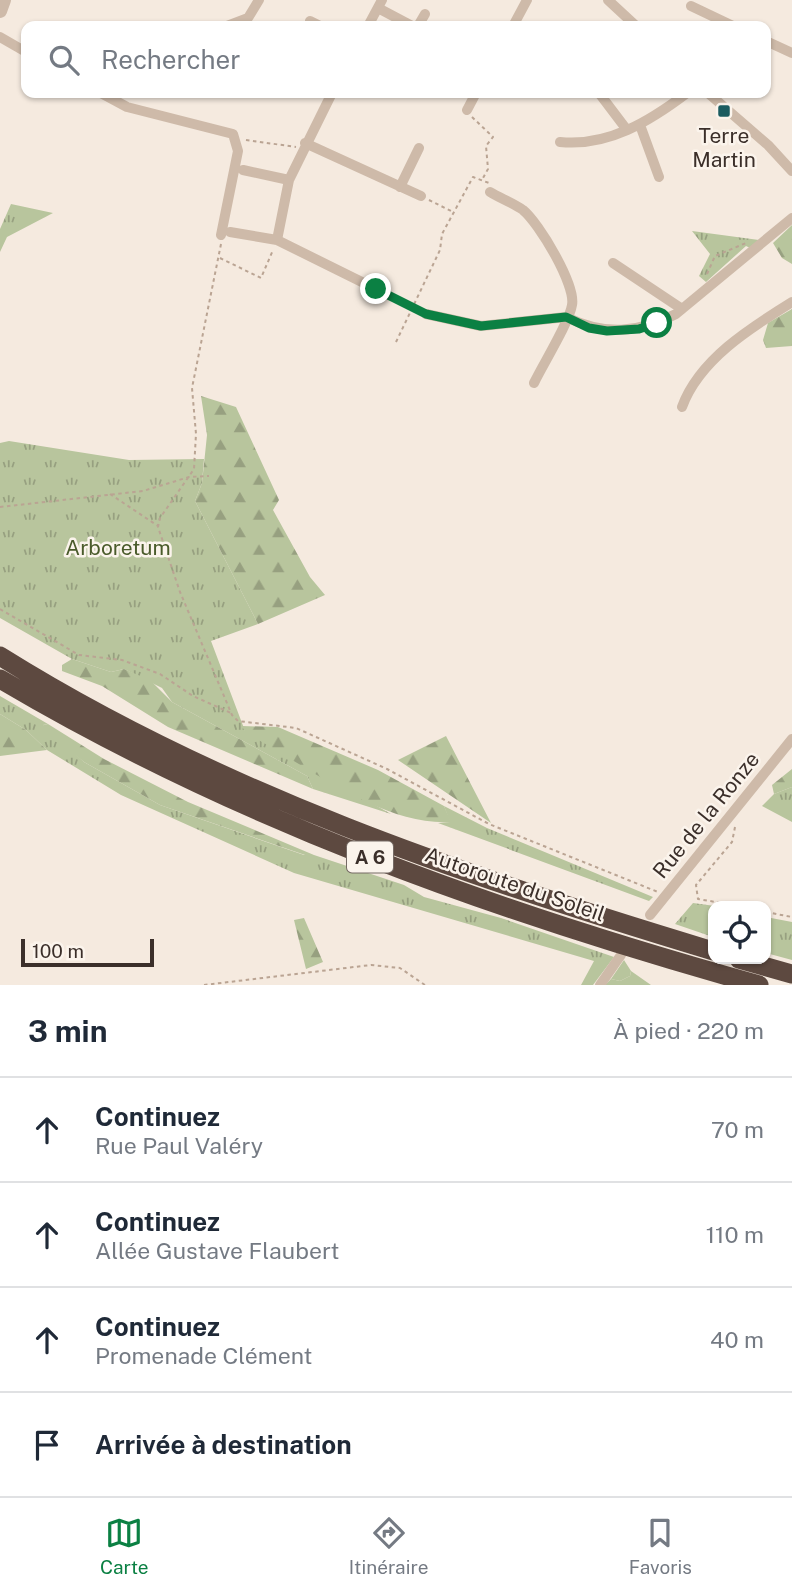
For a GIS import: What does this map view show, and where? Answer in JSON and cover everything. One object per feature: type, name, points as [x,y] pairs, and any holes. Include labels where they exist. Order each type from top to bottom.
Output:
[{"type":"highway","name":"Autoroute du Soleil","points":[[0,656],[140,735],[309,812],[510,887],[708,949]]},
{"type":"highway","name":"Autoroute du Soleil","points":[[0,679],[131,752],[305,831],[520,911],[759,985]]},
{"type":"highway","points":[[757,964],[792,974]]},
{"type":"street","points":[[0,11],[4,0]]},
{"type":"street","points":[[240,21],[248,18],[259,0]]},
{"type":"street","points":[[516,21],[527,0]]},
{"type":"street","points":[[608,0],[631,21]]},
{"type":"street","points":[[372,21],[380,4],[405,21]]},
{"type":"street","points":[[691,6],[722,21]]},
{"type":"street","points":[[421,21],[425,14]]},
{"type":"street","points":[[0,37],[21,48]]},
{"type":"street","points":[[771,43],[792,53]]},
{"type":"street","points":[[110,98],[127,107],[233,134],[238,151],[226,234],[277,240],[376,289]]},
{"type":"street","points":[[277,240],[289,180],[329,98]]},
{"type":"street","points":[[467,110],[473,98]]},
{"type":"street","points":[[603,98],[627,130]]},
{"type":"street","points":[[560,142],[577,144],[627,130],[640,125],[680,98]]},
{"type":"street","points":[[714,98],[768,145],[792,171]]},
{"type":"street","points":[[640,125],[659,177]]},
{"type":"street","points":[[305,146],[421,196]]},
{"type":"street","points":[[400,187],[419,148]]},
{"type":"street","points":[[243,170],[289,180]]},
{"type":"street","points":[[490,192],[524,211],[555,254],[573,304],[534,383]]},
{"type":"street","points":[[426,314],[481,326],[566,317],[589,328],[607,331],[639,329],[681,309],[792,218]]},
{"type":"street","points":[[613,263],[681,309]]},
{"type":"street","points":[[682,407],[689,387],[733,343],[792,302]]},
{"type":"street","name":"Rue de la Ronze","points":[[650,915],[792,739]]},
{"type":"street","points":[[600,985],[621,955]]},
{"type":"path","points":[[467,110],[493,137],[486,146],[488,169],[483,179]]},
{"type":"path","points":[[235,139],[305,146]]},
{"type":"path","points":[[396,342],[440,250],[442,234],[473,177],[483,179],[489,184],[490,192]]},
{"type":"path","points":[[421,196],[454,212]]},
{"type":"path","points":[[226,234],[214,274],[192,387],[196,434],[194,469],[160,518],[158,527],[180,592],[232,715],[238,721],[296,728],[387,769],[489,824],[666,894]]},
{"type":"path","points":[[219,258],[261,278],[277,240]]},
{"type":"path","points":[[709,287],[708,272],[715,256],[736,244],[760,244]]},
{"type":"path","points":[[376,289],[426,314]]},
{"type":"path","points":[[0,507],[143,491],[189,477],[209,476]]},
{"type":"path","points":[[108,493],[158,527]]},
{"type":"path","points":[[0,609],[79,655],[121,660],[160,674],[193,696],[232,713]]},
{"type":"path","points":[[710,901],[698,899],[695,885],[736,834],[730,819]]},
{"type":"path","points":[[771,913],[792,917]]},
{"type":"path","points":[[204,985],[371,965],[400,968],[425,985]]},
{"type":"green space","points":[[11,204],[53,213],[7,237],[0,252],[0,229]]},
{"type":"green space","points":[[792,225],[792,264],[782,258],[773,243]]},
{"type":"green space","points":[[692,231],[759,240],[750,248],[746,246],[706,282],[699,276],[710,254]]},
{"type":"green space","points":[[792,309],[792,346],[766,348],[763,340],[768,323]]},
{"type":"green space","points":[[201,396],[236,407],[279,500],[273,510],[310,577],[325,595],[258,624],[195,501],[202,483],[207,435]]},
{"type":"green space","name":"Arboretum","points":[[9,441],[129,460],[204,459],[202,483],[195,501],[258,624],[211,641],[245,731],[391,814],[313,789],[307,776],[172,702],[162,688],[124,669],[111,672],[72,659],[0,618],[0,443]]},
{"type":"green space","points":[[72,659],[111,672],[124,669],[150,680],[172,702],[307,776],[313,789],[168,727],[102,686],[62,671],[62,665]]},
{"type":"green space","points":[[0,696],[48,724],[43,725],[84,762],[160,805],[304,855],[314,855],[404,885],[424,897],[501,918],[614,957],[593,985],[581,985],[594,961],[294,873],[121,795],[47,750],[26,730],[0,714]]},
{"type":"green space","points":[[0,714],[26,730],[47,750],[0,756]]},
{"type":"green space","points":[[48,724],[104,759],[188,802],[314,855],[305,855],[160,805],[84,762],[45,731],[43,725]]},
{"type":"green space","points":[[242,726],[278,727],[378,770],[444,806],[451,822],[426,821],[377,807],[245,732]]},
{"type":"green space","points":[[446,736],[491,823],[398,760]]},
{"type":"green space","points":[[792,769],[792,787],[774,794],[772,785]]},
{"type":"green space","points":[[792,787],[792,822],[762,806],[774,794]]},
{"type":"green space","points":[[444,806],[487,828],[653,897],[649,901],[438,823],[450,822]]},
{"type":"green space","points":[[693,903],[708,905],[708,935],[675,924]]},
{"type":"green space","points":[[304,918],[323,962],[306,969],[294,920]]},
{"type":"green space","points":[[771,918],[792,922],[792,960],[771,954]]},
{"type":"green space","points":[[624,960],[631,971],[630,976],[620,981],[611,979]]},
{"type":"green space","points":[[631,971],[651,985],[605,985],[611,979],[620,981],[630,976]]},
{"type":"place","name":"Terre Martin","points":[[724,111]]},
{"type":"route","points":[[376,289],[426,314],[481,326],[520,324],[566,317],[589,328],[607,331],[639,329],[657,323]]}]
